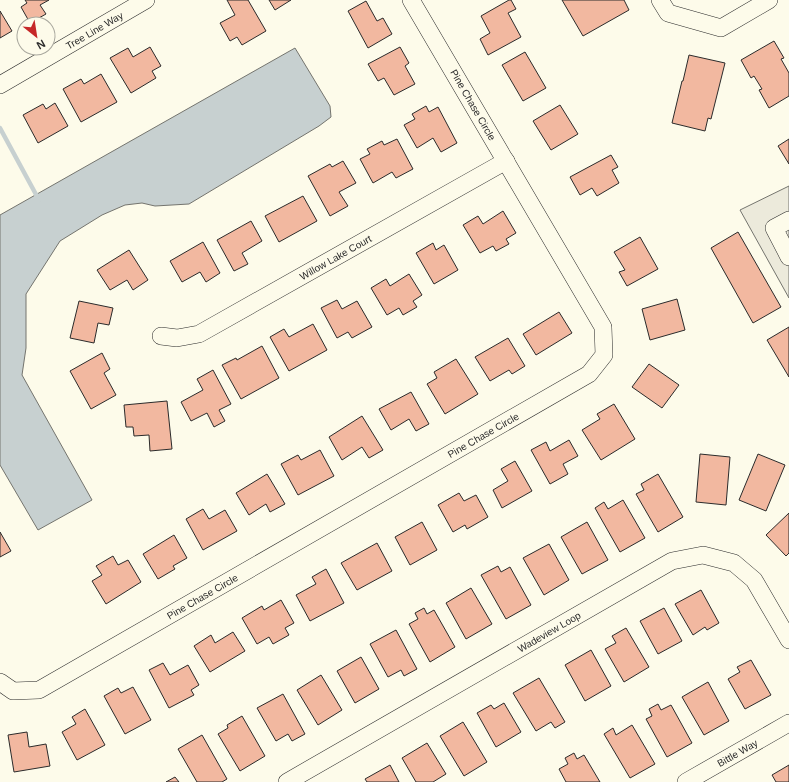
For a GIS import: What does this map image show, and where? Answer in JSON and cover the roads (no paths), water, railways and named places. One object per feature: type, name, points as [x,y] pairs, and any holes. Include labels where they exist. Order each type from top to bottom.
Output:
[{"type":"street","name":"Tree Line Way","points":[[0,84],[146,0]]},
{"type":"street","name":"Pine Chase Circle","points":[[0,682],[13,691],[39,690],[589,374],[604,355],[603,327],[411,0]]},
{"type":"street","points":[[660,0],[668,13],[721,28],[769,0]]},
{"type":"street","name":"Willow Lake Court","points":[[161,336],[177,338],[199,334],[506,161]]},
{"type":"street","points":[[789,220],[774,228],[789,257]]},
{"type":"street","name":"Wadeview Loop","points":[[287,782],[672,561],[703,555],[734,563],[754,580],[789,640]]},
{"type":"street","name":"Bittle Way","points":[[686,782],[789,723]]},
{"type":"waterway","points":[[0,128],[39,200]]}]
